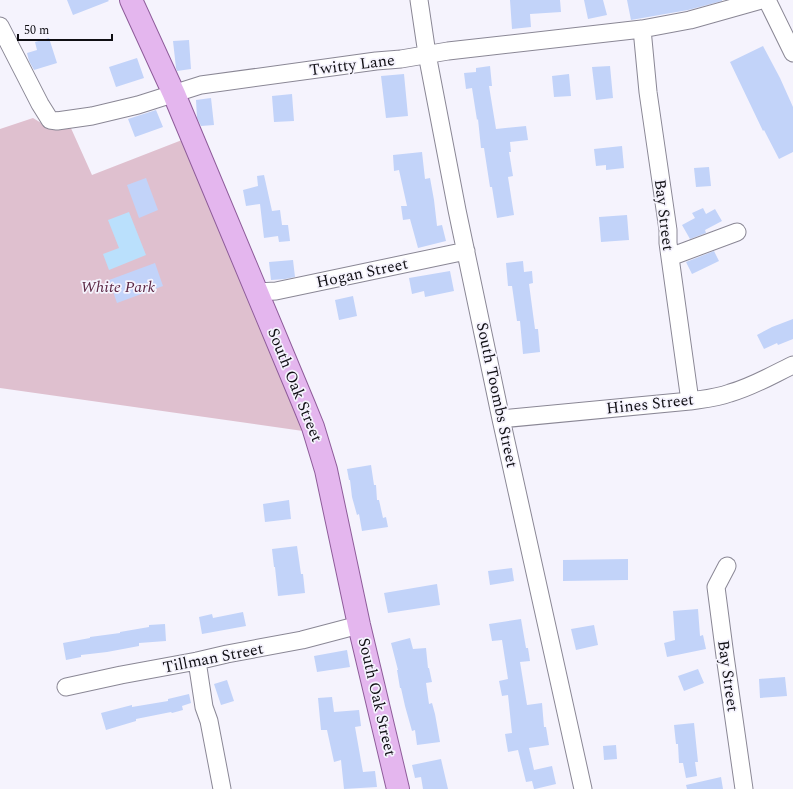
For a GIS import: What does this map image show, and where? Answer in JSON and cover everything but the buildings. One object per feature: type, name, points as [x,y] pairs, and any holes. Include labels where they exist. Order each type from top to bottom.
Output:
[{"type":"main road","name":"South Oak Street","points":[[131,0],[174,94],[304,405],[320,448],[398,789]]},
{"type":"street","name":"South Toombs Street","points":[[419,0],[440,125],[466,251],[501,419],[583,789]]},
{"type":"street","name":"Twitty Lane","points":[[1,30],[40,104],[50,120],[57,121],[92,116],[138,105],[201,85],[376,61],[401,59],[427,54],[642,29],[690,20],[761,0]]},
{"type":"street","points":[[767,0],[793,53]]},
{"type":"street","name":"Bay Street","points":[[642,29],[648,92],[668,230],[670,257],[690,401]]},
{"type":"street","points":[[670,257],[737,232]]},
{"type":"street","name":"Hogan Street","points":[[257,292],[276,291],[466,251]]},
{"type":"street","name":"Hines Street","points":[[501,419],[714,398],[753,384],[793,365]]},
{"type":"street","name":"Bay Street","points":[[727,566],[716,587],[724,656],[744,789]]},
{"type":"street","name":"Tillman Street","points":[[66,687],[302,640],[360,625]]},
{"type":"street","points":[[197,661],[204,707],[209,721],[222,789]]},
{"type":"green space","name":"White Park","points":[[33,118],[53,130],[70,126],[92,175],[182,140],[303,431],[0,388],[0,129]]},
{"type":"water","points":[[129,212],[146,255],[109,270],[103,254],[119,248],[108,220]]}]
